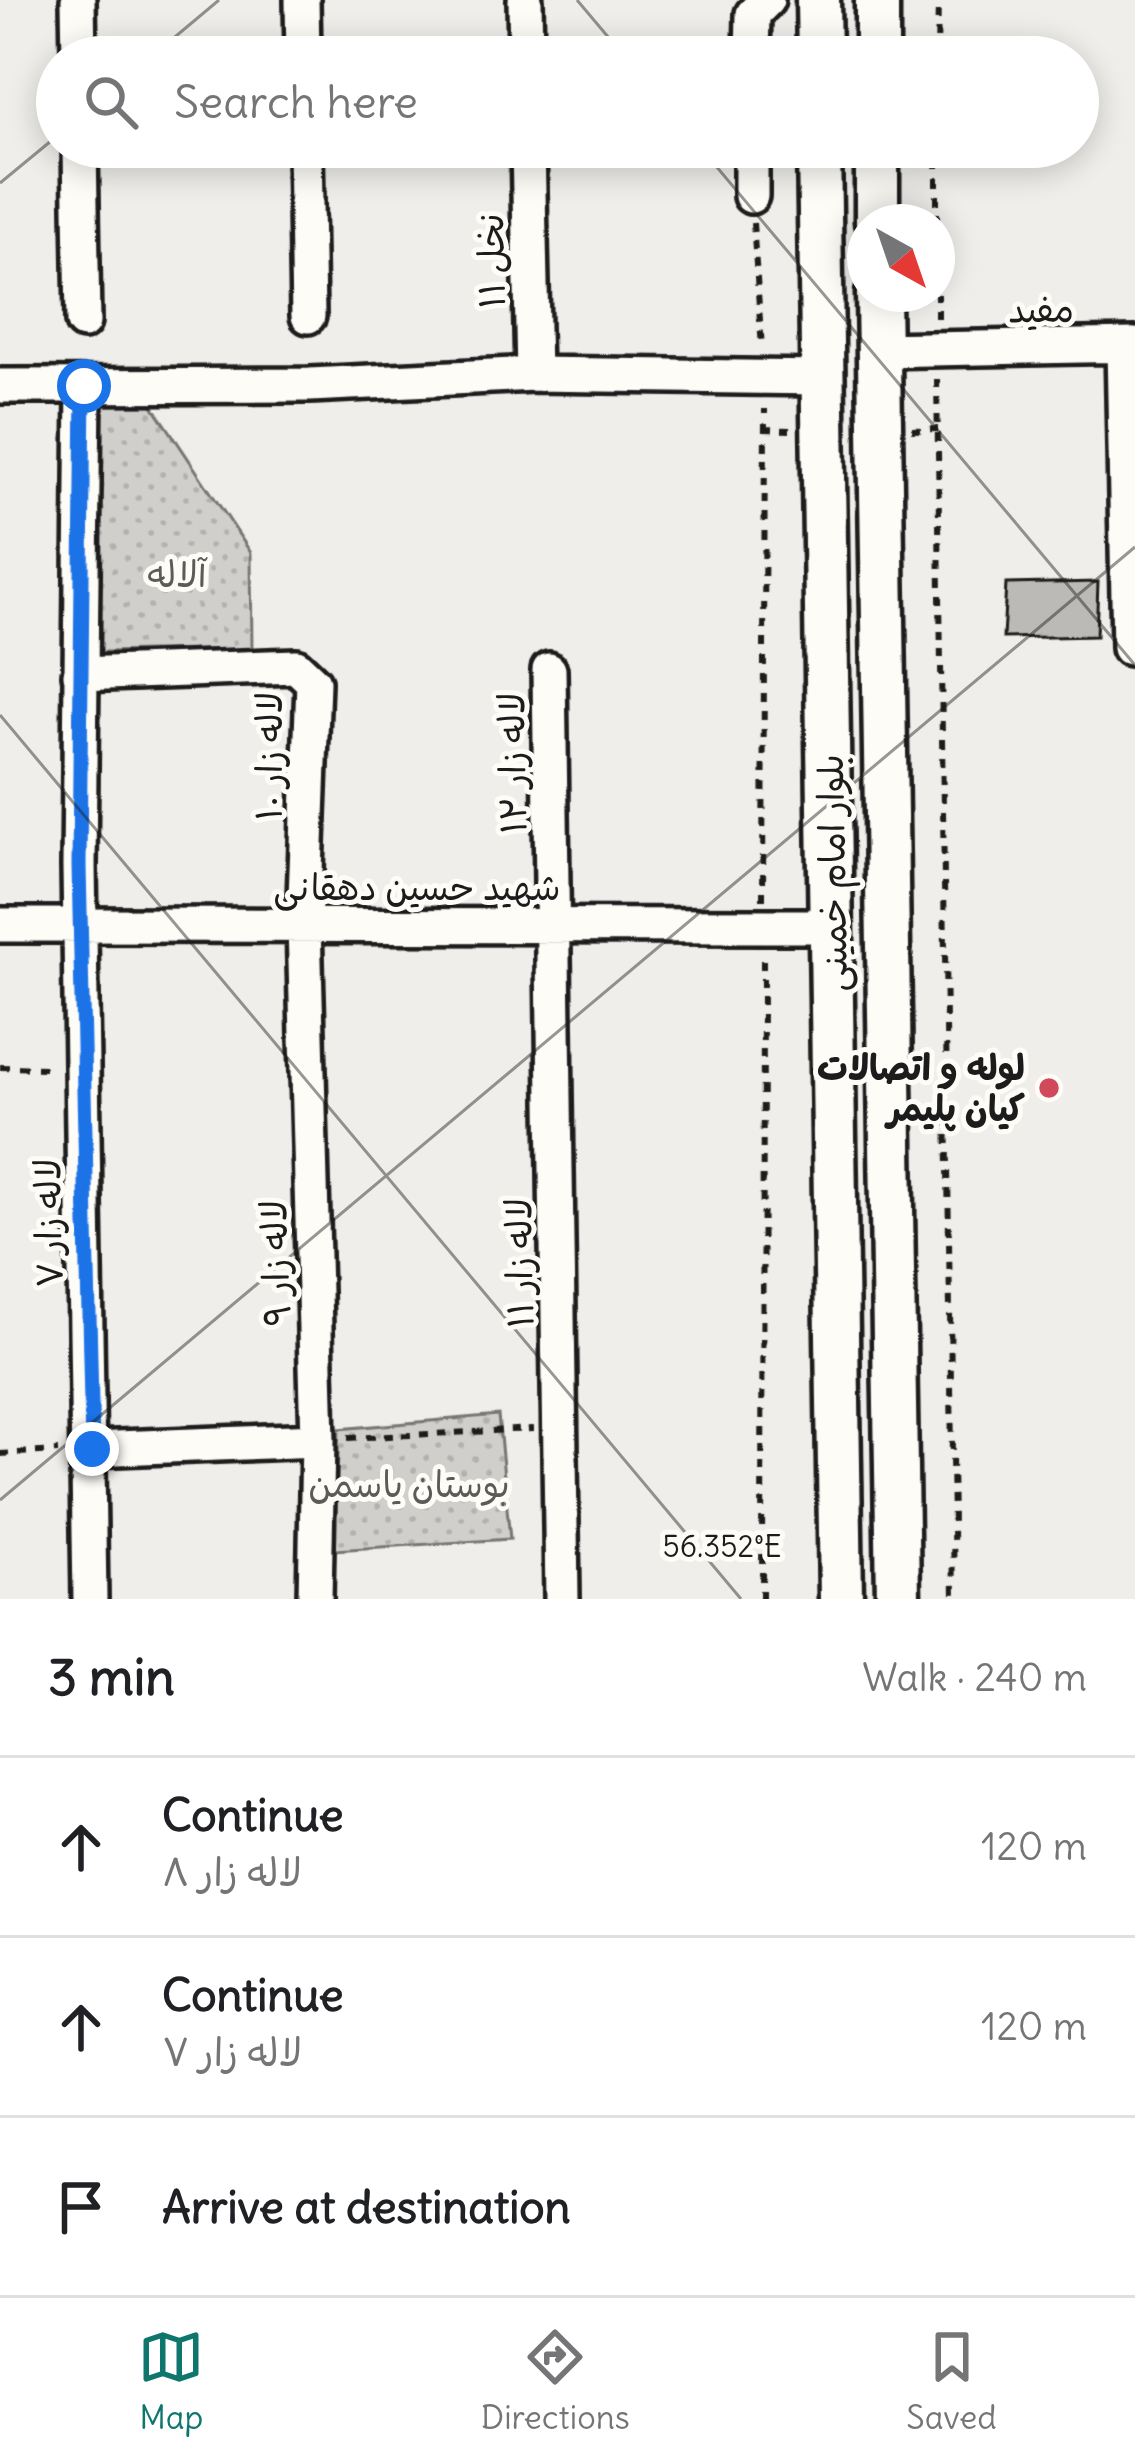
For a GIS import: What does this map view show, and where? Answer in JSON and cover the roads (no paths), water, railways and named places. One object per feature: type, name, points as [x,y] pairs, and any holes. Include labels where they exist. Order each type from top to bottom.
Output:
[{"type":"main road","points":[[818,0],[819,36]]},
{"type":"main road","points":[[877,0],[877,36]]},
{"type":"main road","name":"بلوار امام خمینی","points":[[819,168],[841,1599]]},
{"type":"main road","points":[[877,168],[878,204]]},
{"type":"main road","name":"بلوار امام خمینی","points":[[878,312],[898,1599]]},
{"type":"street","points":[[79,0],[79,36]]},
{"type":"street","points":[[302,0],[303,36]]},
{"type":"street","points":[[525,0],[526,36]]},
{"type":"street","points":[[752,36],[753,14],[767,0]]},
{"type":"street","points":[[80,168],[83,322]]},
{"type":"street","points":[[305,168],[308,316]]},
{"type":"street","name":"نخل ۱۱","points":[[528,168],[533,374]]},
{"type":"street","points":[[751,196],[752,168]]},
{"type":"street","points":[[1129,345],[1129,648]]},
{"type":"street","name":"مفید","points":[[878,350],[1129,345]]},
{"type":"street","points":[[0,386],[310,385],[533,374],[821,378]]},
{"type":"street","name":"لاله زار ۷","points":[[84,386],[81,924],[92,1449],[89,1599]]},
{"type":"street","name":"لاله زار ۱۰","points":[[80,674],[296,666],[306,671],[313,682],[304,925]]},
{"type":"street","name":"لاله زار ۱۲","points":[[549,670],[554,926]]},
{"type":"street","name":"شهید حسین دهقانی","points":[[0,925],[833,926]]},
{"type":"street","name":"لاله زار ۹","points":[[304,925],[318,1440],[315,1599]]},
{"type":"street","name":"لاله زار ۱۱","points":[[554,926],[562,1599]]},
{"type":"street","points":[[92,1449],[318,1440]]},
{"type":"place","name":"لوله و اتصالات کیان پلیمر","points":[[1049,1088]]},
{"type":"park label","name":"آلاله","points":[[177,574]]},
{"type":"park label","name":"بوستان یاسمن","points":[[409,1484]]}]
